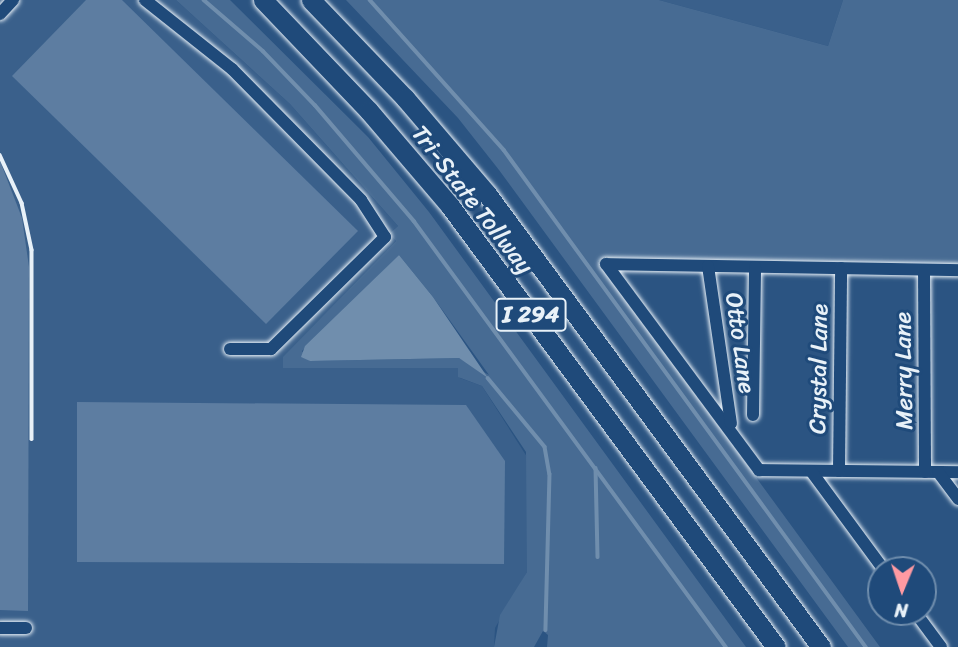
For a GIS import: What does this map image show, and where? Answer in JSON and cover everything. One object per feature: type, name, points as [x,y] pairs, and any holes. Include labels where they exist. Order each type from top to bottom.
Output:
[{"type":"highway","name":"Tri-State Tollway","points":[[263,0],[369,110],[450,206],[776,647]]},
{"type":"highway","name":"Tri-State Tollway","points":[[312,0],[405,98],[486,194],[821,647]]},
{"type":"lane","points":[[0,14],[13,0]]},
{"type":"lane","points":[[145,0],[232,69],[361,200],[385,237],[271,349],[230,349]]},
{"type":"lane","points":[[958,270],[606,264],[731,427],[760,470],[958,472]]},
{"type":"lane","name":"Otto Lane","points":[[708,266],[731,427]]},
{"type":"lane","points":[[753,415],[755,267]]},
{"type":"lane","name":"Crystal Lane","points":[[839,471],[841,268]]},
{"type":"lane","name":"Merry Lane","points":[[924,270],[932,472]]},
{"type":"lane","points":[[811,471],[874,556]]},
{"type":"lane","points":[[932,472],[958,499]]},
{"type":"lane","points":[[925,626],[941,647]]},
{"type":"lane","points":[[0,628],[26,628]]},
{"type":"shaded area","points":[[0,0],[176,0],[290,104],[398,226],[389,234],[396,241],[284,357],[283,367],[458,368],[460,378],[482,386],[529,460],[527,572],[495,628],[494,647],[0,647]]},
{"type":"shaded area","points":[[176,0],[230,0],[368,137],[429,212],[746,647],[547,647],[548,635],[543,631],[534,647],[494,647],[500,615],[527,572],[526,452],[482,386],[458,377],[458,368],[283,368],[283,357],[396,241],[389,234],[398,226],[290,104]],"holes":[[[399,255],[489,375],[459,358],[310,361],[302,351]]]},
{"type":"shaded area","points":[[346,0],[659,0],[828,46],[843,0],[958,0],[958,266],[598,261],[880,647],[848,647],[499,170],[458,118]]},
{"type":"shaded area","points":[[659,0],[843,0],[828,46]]},
{"type":"shaded area","points":[[399,255],[433,297],[488,378],[459,358],[310,361],[301,357],[305,346]]},
{"type":"building","points":[[86,0],[122,0],[358,231],[266,324],[12,76]]},
{"type":"building","points":[[0,161],[22,218],[29,267],[28,611],[0,610]]},
{"type":"building","points":[[77,402],[466,405],[505,461],[504,564],[77,562]]},
{"type":"waterway","points":[[204,0],[263,51],[315,105],[414,221],[726,647]]},
{"type":"waterway","points":[[370,0],[504,150],[866,647]]},
{"type":"waterway","points":[[488,378],[545,447],[550,474],[546,630]]},
{"type":"waterway","points":[[596,468],[598,557]]},
{"type":"railway","points":[[0,155],[22,203],[32,250],[32,439]]}]
